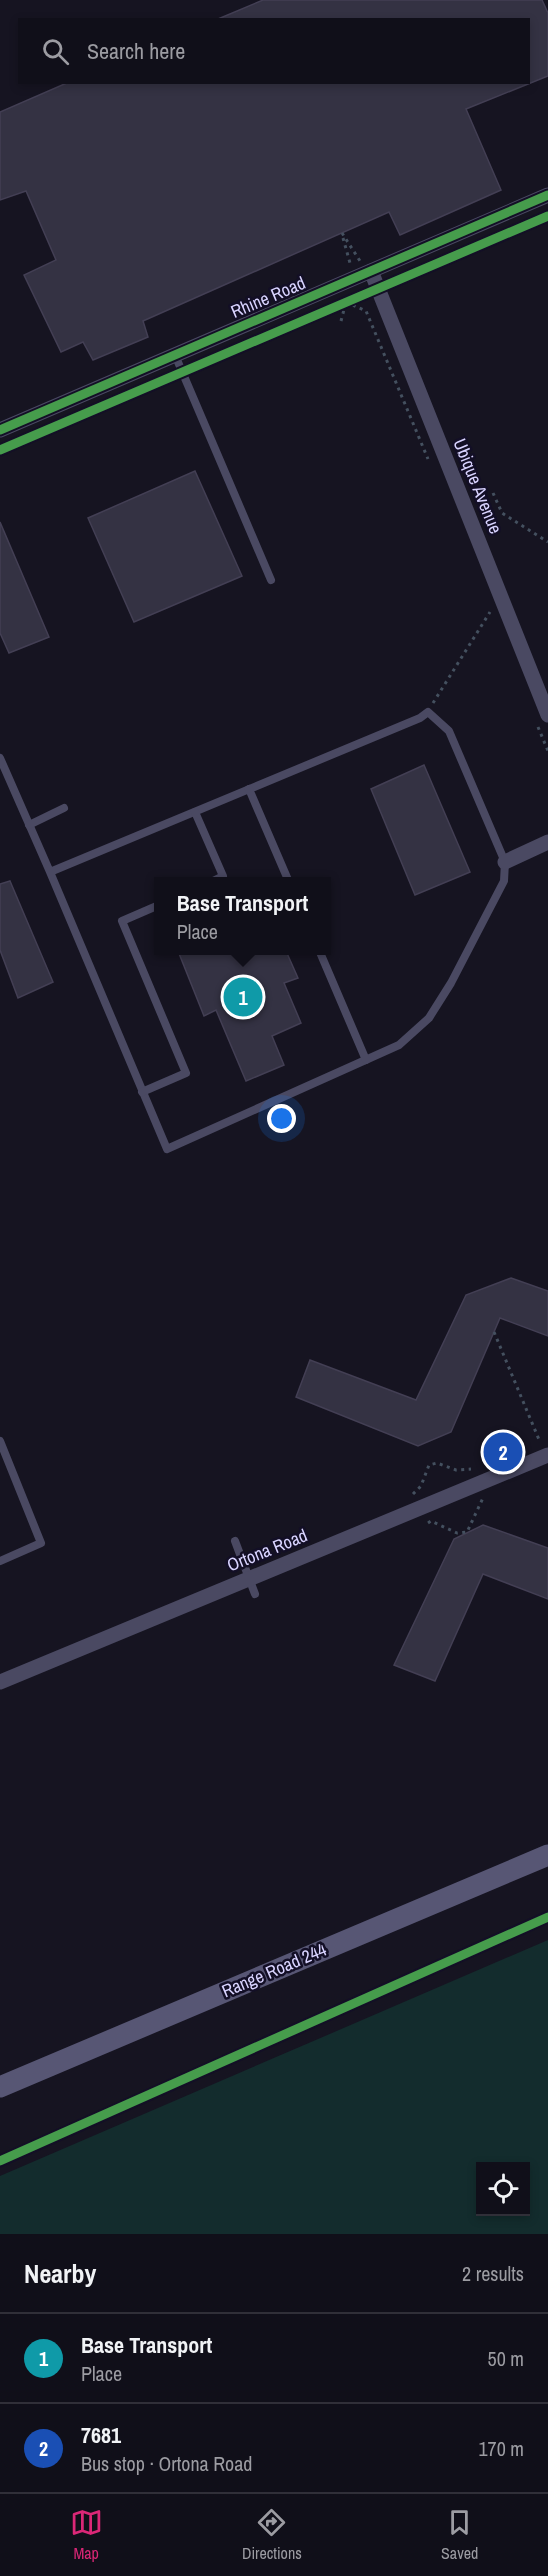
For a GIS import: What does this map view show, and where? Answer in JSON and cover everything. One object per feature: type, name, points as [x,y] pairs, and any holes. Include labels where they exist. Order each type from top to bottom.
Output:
[{"type":"street","name":"Rhine Road","points":[[0,430],[548,195]]},
{"type":"street","name":"Ubique Avenue","points":[[371,271],[548,715]]},
{"type":"street","points":[[505,862],[548,842]]},
{"type":"street","name":"Ortona Road","points":[[0,1682],[548,1455]]},
{"type":"street","name":"Range Road 244","points":[[0,2087],[548,1855]]},
{"type":"street","points":[[0,2098],[20,2078]]},
{"type":"lane","points":[[175,355],[271,580]]},
{"type":"lane","points":[[0,758],[167,1149],[399,1044],[429,1018],[451,983],[504,881],[505,862],[449,731],[428,712],[420,718],[50,872]]},
{"type":"lane","points":[[249,789],[287,877]]},
{"type":"lane","points":[[29,825],[64,808]]},
{"type":"lane","points":[[195,812],[224,876],[222,877]]},
{"type":"lane","points":[[142,1092],[186,1073],[122,921],[154,907]]},
{"type":"lane","points":[[321,955],[366,1060]]},
{"type":"lane","points":[[0,1441],[41,1543],[0,1561]]},
{"type":"lane","points":[[235,1540],[251,1578],[255,1594]]},
{"type":"path","points":[[331,309],[378,288]]},
{"type":"path","points":[[346,302],[366,312],[429,462]]},
{"type":"path","points":[[493,493],[502,513],[548,542]]},
{"type":"path","points":[[428,712],[490,611]]},
{"type":"path","points":[[494,1332],[541,1445],[548,1442]]},
{"type":"green space","points":[[548,1940],[548,2234],[0,2234],[0,2176]]},
{"type":"building","points":[[263,0],[542,0],[548,13],[548,76],[530,83],[530,18],[220,18]]},
{"type":"building","points":[[64,84],[528,84],[466,109],[501,190],[400,235],[389,212],[143,321],[148,337],[93,360],[83,342],[61,352],[24,275],[56,260],[26,191],[0,200],[0,112]]},
{"type":"building","points":[[195,471],[242,576],[134,622],[88,518]]},
{"type":"building","points":[[0,522],[49,637],[9,653],[0,633]]},
{"type":"building","points":[[424,765],[470,872],[415,895],[371,789]]},
{"type":"building","points":[[10,881],[53,982],[18,998],[0,950],[0,884]]},
{"type":"building","points":[[180,955],[288,955],[298,978],[284,983],[301,1023],[272,1036],[284,1065],[246,1081],[216,1010],[204,1016]]},
{"type":"building","points":[[511,1278],[548,1291],[548,1336],[500,1318],[451,1432],[418,1446],[296,1397],[310,1360],[416,1400],[466,1295]]},
{"type":"building","points":[[483,1525],[548,1548],[548,1599],[483,1574],[435,1681],[394,1665],[454,1539]]},
{"type":"cycle path","points":[[0,430],[548,195]]},
{"type":"cycle path","points":[[0,450],[548,216]]},
{"type":"cycle path","points":[[0,2161],[548,1917]]},
{"type":"place","name":"Base Transport","points":[[243,997]]},
{"type":"place","name":"7681","points":[[503,1452]]}]
